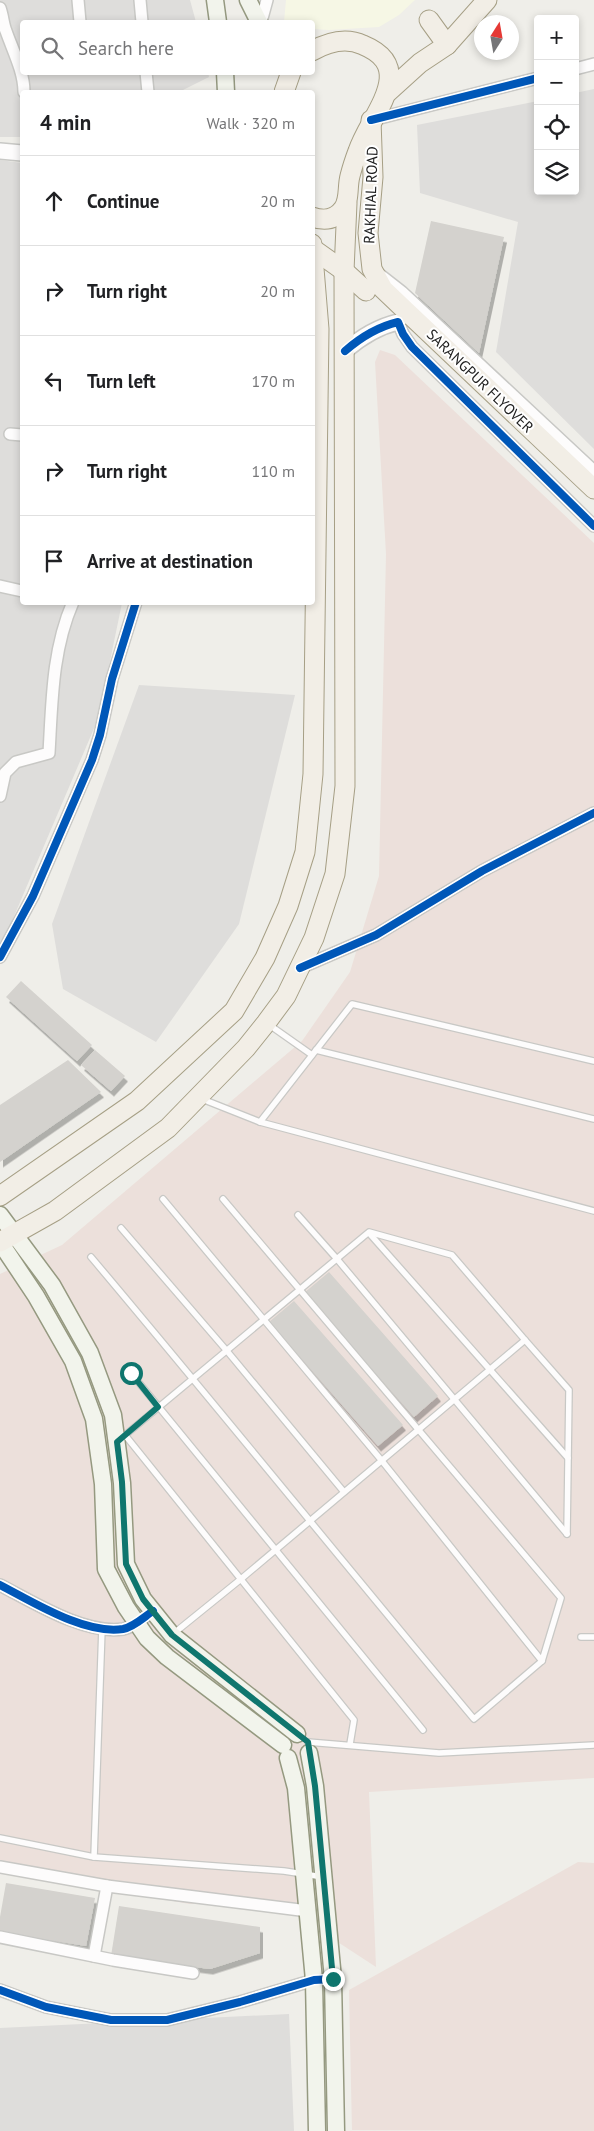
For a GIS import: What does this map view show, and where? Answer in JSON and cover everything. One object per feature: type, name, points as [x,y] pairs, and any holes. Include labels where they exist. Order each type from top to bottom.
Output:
[{"type":"main road","points":[[215,0],[218,20]]},
{"type":"main road","points":[[248,0],[259,20]]},
{"type":"main road","points":[[8,1238],[54,1211],[168,1128],[246,1048],[266,1023],[286,996],[314,938],[335,874],[345,786],[344,271],[350,177],[359,147],[371,120],[388,92],[420,63],[447,45],[487,0]]},
{"type":"main road","points":[[429,20],[447,45]]},
{"type":"main road","points":[[315,50],[329,43],[342,41],[356,42],[374,49],[387,66],[390,75],[388,92]]},
{"type":"main road","points":[[226,75],[226,90]]},
{"type":"main road","points":[[285,90],[290,75]]},
{"type":"main road","name":"RAKHIAL ROAD","points":[[371,120],[373,177],[368,233],[372,280]]},
{"type":"main road","points":[[315,217],[327,219],[334,217],[343,210],[347,203]]},
{"type":"main road","name":"SARANGPUR FLYOVER","points":[[315,248],[344,271],[372,280],[406,320],[594,489]]},
{"type":"main road","points":[[315,297],[315,473]]},
{"type":"main road","points":[[0,1196],[137,1101],[234,1011],[265,958],[288,906],[305,852],[313,774],[314,605]]},
{"type":"main road","points":[[0,1215],[8,1238],[36,1296],[73,1361],[94,1419],[103,1484],[106,1569],[126,1607],[147,1638],[167,1657],[286,1752],[300,1760],[305,1743]]},
{"type":"main road","points":[[8,1238],[52,1285],[90,1353],[113,1414],[121,1439],[126,1564],[143,1599],[172,1635],[305,1743],[315,1786],[333,1979],[336,2131]]},
{"type":"main road","points":[[305,1743],[290,1736],[286,1752],[296,1788],[314,1980],[317,2131]]},
{"type":"street","points":[[78,0],[80,20]]},
{"type":"street","points":[[140,0],[142,20]]},
{"type":"street","points":[[261,20],[267,0]]},
{"type":"street","points":[[0,8],[20,64]]},
{"type":"street","points":[[579,68],[594,64]]},
{"type":"street","points":[[22,75],[24,90]]},
{"type":"street","points":[[146,75],[148,90]]},
{"type":"street","points":[[371,120],[534,79]]},
{"type":"street","points":[[0,150],[20,153]]},
{"type":"street","points":[[372,280],[402,292],[594,471]]},
{"type":"street","points":[[345,352],[364,336],[386,325],[406,320],[403,334],[412,347],[594,526]]},
{"type":"street","points":[[10,434],[20,435]]},
{"type":"street","points":[[0,586],[20,591]]},
{"type":"street","points":[[0,796],[5,773],[16,762],[49,753],[57,655],[71,605]]},
{"type":"street","points":[[0,957],[34,896],[92,760],[100,735],[112,679],[135,605]]},
{"type":"street","points":[[300,968],[376,935],[482,871],[594,813]]},
{"type":"street","points":[[0,1585],[66,1619],[102,1628],[124,1629],[153,1611]]},
{"type":"street","points":[[0,1867],[107,1886],[308,1911]]},
{"type":"street","points":[[94,1956],[107,1886]]},
{"type":"street","points":[[0,1937],[94,1956],[194,1973]]},
{"type":"street","points":[[0,1990],[46,2007],[112,2020],[167,2020],[240,2002],[314,1980],[333,1979]]},
{"type":"lane","points":[[260,1122],[352,1004],[594,1061]]},
{"type":"lane","points":[[266,1023],[314,1052],[594,1119]]},
{"type":"lane","points":[[198,1097],[260,1122],[594,1211]]},
{"type":"lane","points":[[163,1199],[265,1318],[542,1661]]},
{"type":"lane","points":[[91,1258],[193,1378],[474,1719],[542,1661],[561,1598],[223,1199]]},
{"type":"lane","points":[[298,1215],[567,1534],[570,1390],[452,1254],[369,1232]]},
{"type":"lane","points":[[121,1228],[227,1350],[344,1492]]},
{"type":"lane","points":[[350,1744],[354,1720],[240,1579],[121,1439],[369,1232]]},
{"type":"lane","points":[[369,1232],[568,1458]]},
{"type":"lane","points":[[172,1635],[525,1340]]},
{"type":"lane","points":[[131,1373],[423,1730]]},
{"type":"lane","points":[[94,1857],[102,1628]]},
{"type":"lane","points":[[581,1637],[594,1637]]},
{"type":"lane","points":[[305,1743],[350,1744],[439,1753],[594,1745]]},
{"type":"lane","points":[[0,1838],[94,1857],[284,1871],[324,1877]]},
{"type":"shaded area","points":[[0,0],[190,0],[195,20],[20,20],[20,75],[209,75],[209,77],[183,90],[20,90],[20,137],[0,137]]},
{"type":"shaded area","points":[[286,0],[415,0],[399,15],[379,27],[315,29],[315,20],[284,20]]},
{"type":"shaded area","points":[[594,89],[594,449],[496,352],[518,222],[420,193],[417,125],[534,102],[534,195],[579,195],[579,92]]},
{"type":"shaded area","points":[[0,160],[20,163],[20,605],[122,605],[98,719],[9,928],[0,942]]},
{"type":"shaded area","points":[[380,350],[395,355],[594,543],[594,1778],[369,1792],[376,1967],[278,1903],[189,1904],[25,1872],[0,1869],[0,1274],[62,1245],[302,1041],[350,972],[379,876],[386,554],[375,362]]},
{"type":"shaded area","points":[[139,685],[295,695],[239,924],[156,1042],[63,989],[52,924]]},
{"type":"shaded area","points":[[578,1862],[594,1863],[594,2131],[352,2130],[349,1990]]},
{"type":"shaded area","points":[[289,2014],[294,2131],[0,2131],[0,2028]]},
{"type":"building","points":[[431,221],[504,237],[479,353],[415,293]]},
{"type":"building","points":[[21,981],[92,1045],[77,1061],[6,997]]},
{"type":"building","points":[[95,1050],[125,1076],[111,1091],[81,1065]]},
{"type":"building","points":[[68,1060],[101,1092],[0,1162],[0,1105]]},
{"type":"building","points":[[329,1272],[438,1396],[414,1417],[304,1293]]},
{"type":"building","points":[[294,1301],[403,1425],[378,1446],[269,1322]]},
{"type":"building","points":[[6,1883],[95,1898],[86,1946],[0,1932],[0,1917]]},
{"type":"building","points":[[119,1906],[260,1927],[260,1953],[210,1969],[111,1956]]},
{"type":"cycle path","points":[[371,120],[534,79]]},
{"type":"cycle path","points":[[345,351],[370,333],[398,322],[403,334],[412,347],[594,526]]},
{"type":"cycle path","points":[[0,957],[33,896],[92,760],[100,735],[112,679],[135,605]]},
{"type":"cycle path","points":[[300,968],[376,935],[482,871],[594,813]]},
{"type":"cycle path","points":[[0,1585],[60,1616],[92,1627],[108,1630],[127,1628],[153,1611]]},
{"type":"cycle path","points":[[0,1990],[46,2007],[111,2020],[167,2020],[240,2002],[314,1980],[333,1979]]},
{"type":"route","points":[[131,1373],[158,1407],[117,1442],[122,1482],[126,1564],[143,1599],[172,1635],[297,1734],[302,1735],[308,1742],[315,1786],[333,1979]]}]
